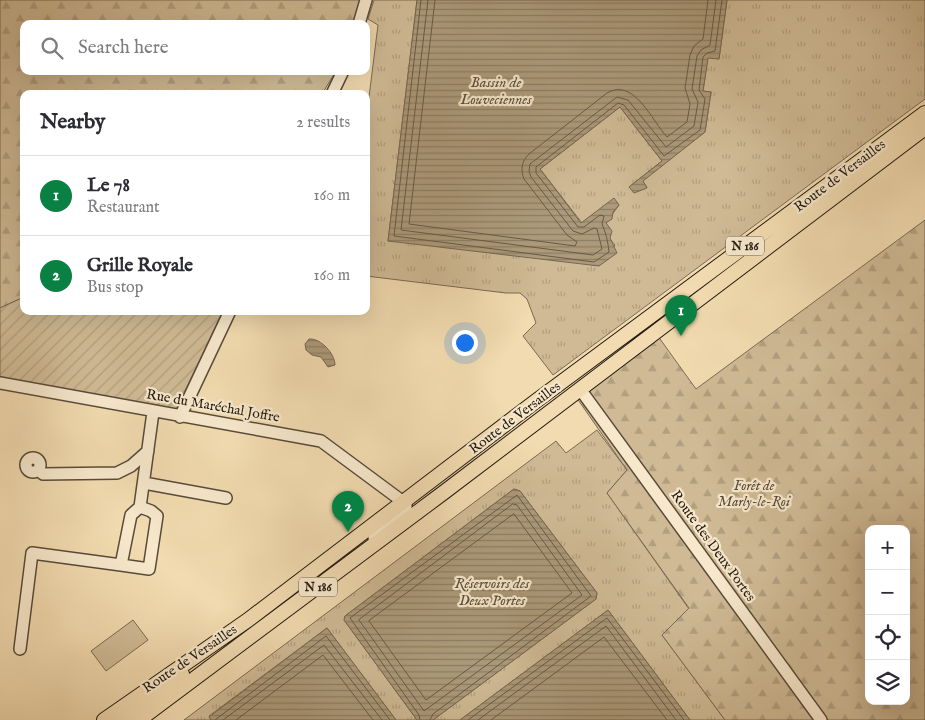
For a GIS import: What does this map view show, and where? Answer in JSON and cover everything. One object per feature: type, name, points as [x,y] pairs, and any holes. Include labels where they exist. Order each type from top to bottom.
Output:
[{"type":"main road","name":"Route de Versailles","points":[[104,720],[248,620],[403,501],[925,113]]},
{"type":"main road","name":"Route de Versailles","points":[[139,720],[363,554],[925,128]]},
{"type":"main road","points":[[123,720],[237,632],[248,620]]},
{"type":"street","points":[[360,20],[366,0]]},
{"type":"street","points":[[334,90],[341,75]]},
{"type":"street","points":[[180,417],[228,315]]},
{"type":"street","points":[[565,380],[565,400]]},
{"type":"street","name":"Rue du Maréchal Joffre","points":[[0,383],[320,441],[403,501]]},
{"type":"street","name":"Route des Deux Portes","points":[[580,389],[821,720]]},
{"type":"street","points":[[121,565],[131,515],[140,507],[153,412]]},
{"type":"street","points":[[38,470],[43,474],[117,473],[131,466],[148,452]]},
{"type":"street","points":[[144,483],[226,498]]},
{"type":"street","points":[[363,554],[372,540],[406,508],[406,504],[403,501]]},
{"type":"street","points":[[20,649],[32,553],[149,569],[157,516],[151,511],[140,507]]},
{"type":"green space","points":[[0,0],[361,0],[355,20],[20,20],[20,75],[334,75],[324,90],[20,90],[20,299],[0,308]]},
{"type":"green space","points":[[374,0],[417,0],[388,241],[613,248],[615,245],[609,238],[606,223],[619,205],[614,199],[582,223],[540,169],[620,107],[662,161],[629,187],[637,191],[647,187],[642,181],[705,132],[711,92],[703,91],[708,57],[719,59],[727,0],[925,0],[925,99],[553,375],[523,336],[536,323],[527,299],[520,293],[506,293],[370,276],[370,90],[378,25],[368,19]]},
{"type":"green space","name":"Forêt de Marly-le-Roi","points":[[925,220],[925,720],[725,720],[662,635],[689,608],[607,493],[627,470],[574,394],[655,332],[696,389]]},
{"type":"green space","points":[[20,299],[20,315],[221,315],[175,412],[0,381],[0,308]]},
{"type":"green space","points":[[597,430],[627,470],[607,493],[689,609],[662,635],[725,720],[690,720],[608,610],[460,720],[433,720],[596,599],[597,593],[520,491],[514,489],[345,616],[344,620],[417,720],[396,720],[327,628],[209,716],[211,720],[184,720],[556,441],[566,453]]},
{"type":"green space","points":[[133,620],[148,640],[106,671],[91,651]]},
{"type":"water","name":"Bassin de Louveciennes","points":[[417,0],[727,0],[719,59],[708,58],[703,91],[711,92],[705,132],[643,181],[647,188],[634,193],[629,187],[662,161],[620,107],[540,169],[581,223],[614,198],[619,205],[613,212],[612,219],[606,223],[612,231],[610,238],[617,253],[599,266],[388,241]]},
{"type":"water","points":[[309,339],[318,341],[327,348],[333,356],[335,365],[328,367],[321,357],[312,355],[306,350],[305,344]]},
{"type":"water","name":"Réservoirs des Deux Portes","points":[[514,489],[520,491],[597,593],[596,599],[433,720],[417,720],[344,620],[345,616]]},
{"type":"water","points":[[608,610],[690,720],[460,720]]},
{"type":"water","points":[[327,628],[396,720],[211,720],[209,717]]},
{"type":"place","name":"Le 78","points":[[681,336]]},
{"type":"place","name":"Grille Royale","points":[[348,532]]}]
